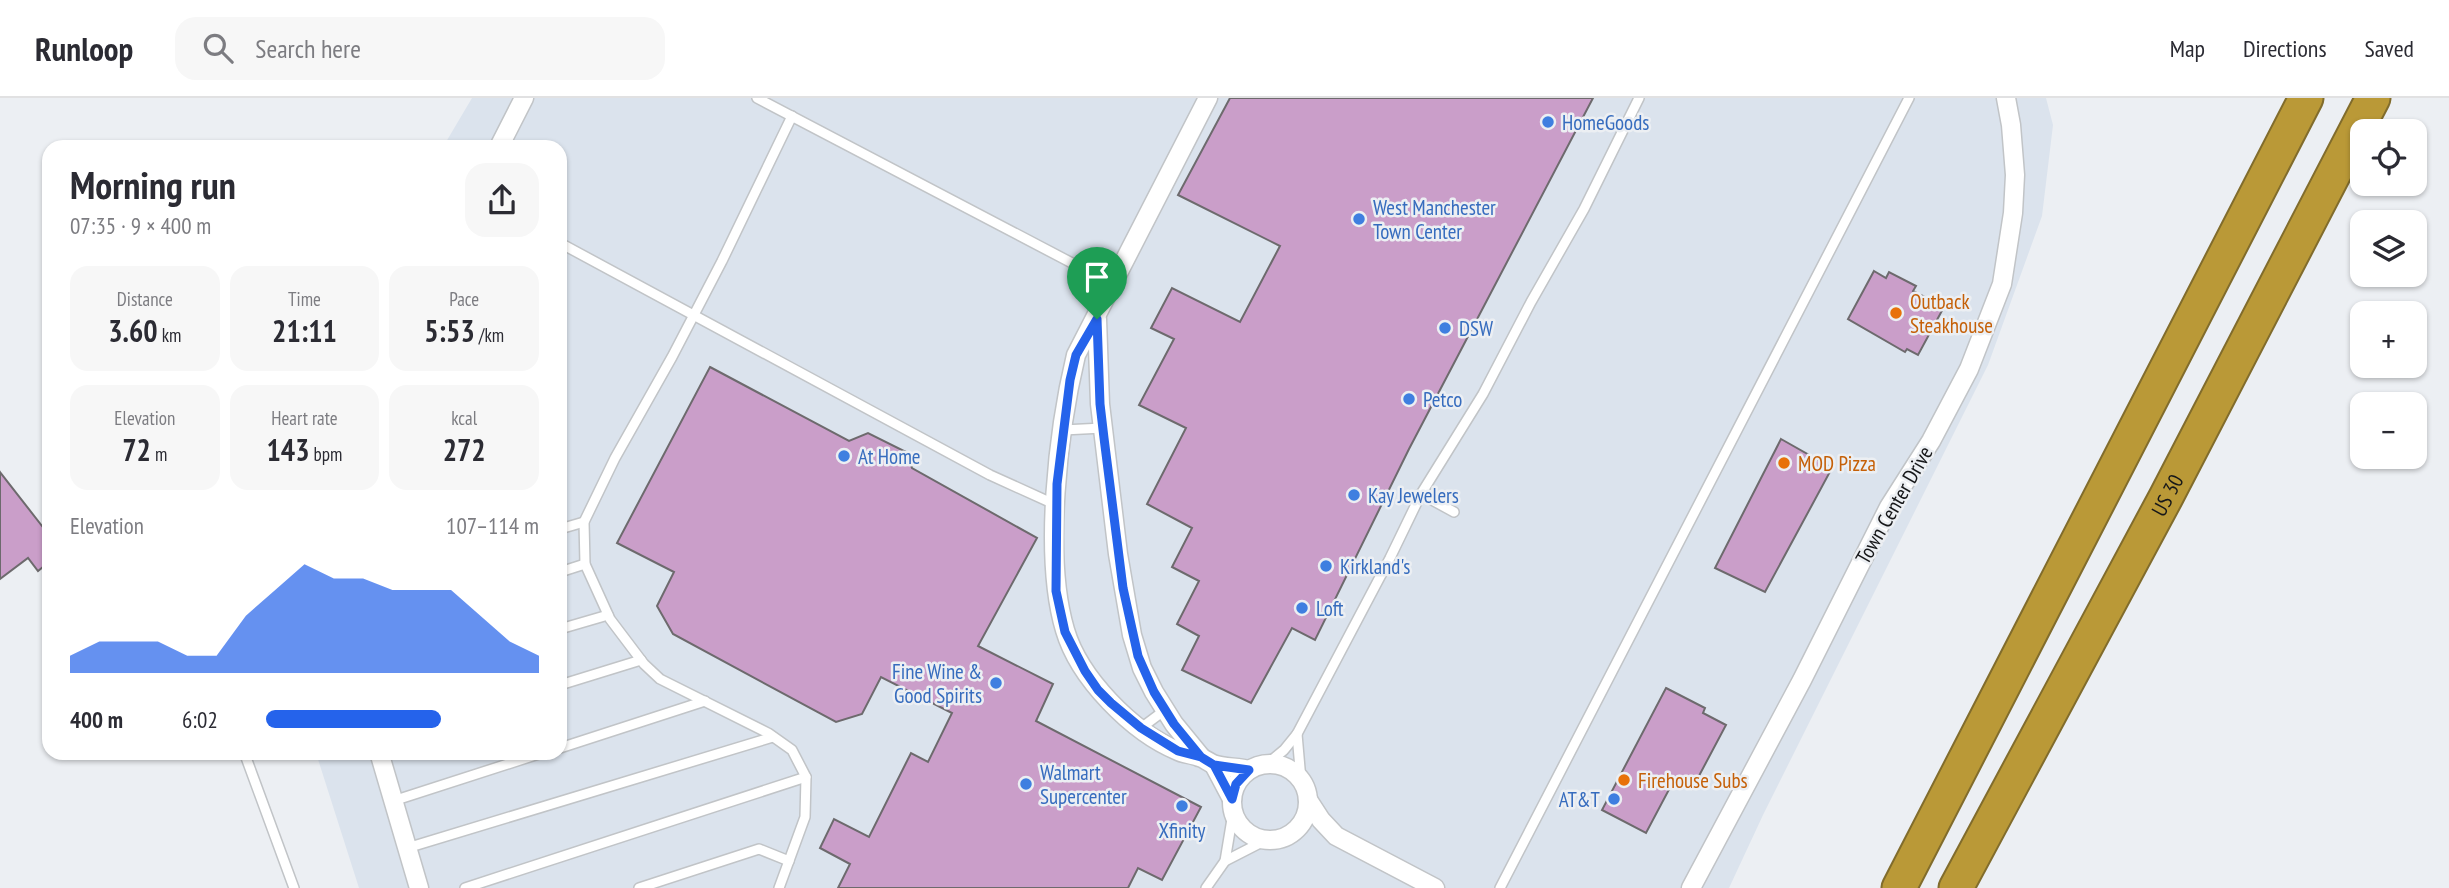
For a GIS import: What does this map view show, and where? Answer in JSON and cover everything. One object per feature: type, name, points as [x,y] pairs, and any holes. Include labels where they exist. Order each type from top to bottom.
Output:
[{"type":"highway","points":[[1899,888],[2306,98]]},
{"type":"highway","name":"US 30","points":[[1956,888],[2166,497],[2373,98]]},
{"type":"highway","points":[[1893,888],[1943,803]]},
{"type":"street","points":[[503,140],[524,98]]},
{"type":"street","points":[[1208,98],[1112,284],[1097,319],[1076,355],[1063,430],[1056,505],[1056,591],[1065,632],[1098,690],[1141,728],[1178,751],[1207,761],[1249,770]]},
{"type":"street","name":"Town Center Drive","points":[[1691,888],[1807,671],[1889,507],[1931,441],[1969,369],[2002,284],[2013,213],[2015,175],[2006,98]]},
{"type":"street","points":[[1097,319],[1103,428],[1122,576],[1132,635],[1142,668],[1165,710],[1207,761],[1244,830],[1252,836],[1274,839],[1305,834],[1336,836]]},
{"type":"street","points":[[381,760],[419,888]]},
{"type":"street","points":[[1233,806],[1236,784],[1249,770],[1267,764],[1286,767],[1301,780],[1308,800],[1336,836],[1435,888]]},
{"type":"street","points":[[1274,839],[1298,828],[1304,820],[1308,800]]},
{"type":"lane","points":[[757,98],[1112,284]]},
{"type":"lane","points":[[1267,764],[1284,750],[1297,734],[1390,558],[1420,494],[1483,394],[1584,209],[1639,98]]},
{"type":"lane","points":[[1500,888],[1909,98]]},
{"type":"lane","points":[[779,888],[805,817],[806,777],[792,750],[773,737],[660,679],[641,660],[608,615],[585,564],[584,522],[615,458],[694,315],[792,116]]},
{"type":"lane","points":[[567,247],[990,475],[1056,505]]},
{"type":"lane","points":[[1063,430],[1103,428]]},
{"type":"lane","points":[[1420,494],[1454,512]]},
{"type":"lane","points":[[567,527],[584,522]]},
{"type":"lane","points":[[567,570],[585,564]]},
{"type":"lane","points":[[567,627],[608,615]]},
{"type":"lane","points":[[567,683],[641,660]]},
{"type":"lane","points":[[567,746],[705,701]]},
{"type":"lane","points":[[1141,728],[1165,710]]},
{"type":"lane","points":[[1297,734],[1301,780]]},
{"type":"lane","points":[[407,848],[773,737]]},
{"type":"lane","points":[[247,760],[294,888]]},
{"type":"lane","points":[[393,801],[520,760]]},
{"type":"lane","points":[[465,888],[806,777]]},
{"type":"lane","points":[[1206,888],[1225,861],[1233,806]]},
{"type":"lane","points":[[1225,861],[1274,839]]},
{"type":"lane","points":[[639,888],[759,849],[789,862]]},
{"type":"shaded area","name":"West Manchester Town Center","points":[[472,98],[2046,98],[2053,125],[2042,216],[1988,365],[1729,888],[359,888],[318,760],[567,760],[567,140],[447,140]]},
{"type":"building","points":[[1230,98],[1593,98],[1409,449],[1315,640],[1292,628],[1251,703],[1182,670],[1199,636],[1177,624],[1199,581],[1172,567],[1192,528],[1147,504],[1186,428],[1139,405],[1174,339],[1151,328],[1172,288],[1240,322],[1280,246],[1178,195]]},
{"type":"building","name":"Outback Steakhouse","points":[[1874,271],[1886,278],[1889,272],[1916,286],[1913,291],[1944,307],[1918,355],[1907,349],[1905,352],[1848,319]]},
{"type":"building","points":[[710,367],[849,441],[868,433],[906,452],[912,468],[1037,538],[978,646],[1053,684],[1036,721],[1201,807],[1162,880],[1138,868],[1128,888],[838,888],[850,864],[820,848],[834,819],[869,837],[911,753],[928,762],[952,713],[881,677],[862,714],[836,722],[673,634],[657,606],[674,572],[617,543]]},
{"type":"building","points":[[1781,439],[1832,468],[1765,592],[1715,568]]},
{"type":"building","points":[[0,472],[42,526],[42,568],[38,571],[28,558],[0,579]]},
{"type":"building","points":[[1666,688],[1705,708],[1703,713],[1726,725],[1692,789],[1674,780],[1646,833],[1602,810]]},
{"type":"place","name":"HomeGoods","points":[[1548,122]]},
{"type":"place","name":"West Manchester Town Center","points":[[1359,219]]},
{"type":"place","name":"Outback Steakhouse","points":[[1896,313]]},
{"type":"place","name":"DSW","points":[[1445,328]]},
{"type":"place","name":"Petco","points":[[1409,399]]},
{"type":"place","name":"At Home","points":[[844,456]]},
{"type":"place","name":"MOD Pizza","points":[[1784,463]]},
{"type":"place","name":"Kay Jewelers","points":[[1354,495]]},
{"type":"place","name":"Kirkland's","points":[[1326,566]]},
{"type":"place","name":"Loft","points":[[1302,608]]},
{"type":"place","name":"Fine Wine & Good Spirits","points":[[996,683]]},
{"type":"place","name":"Firehouse Subs","points":[[1624,780]]},
{"type":"place","name":"Walmart Supercenter","points":[[1026,784]]},
{"type":"place","name":"AT&T","points":[[1614,799]]},
{"type":"place","name":"Xfinity","points":[[1182,806]]},
{"type":"route","points":[[1097,319],[1076,355],[1067,400],[1057,484],[1056,591],[1065,632],[1098,690],[1153,736],[1178,751],[1201,757],[1214,765],[1232,799],[1236,784],[1249,770],[1214,765],[1201,757],[1174,724],[1154,692],[1135,648],[1123,588],[1100,404],[1097,319]]}]
